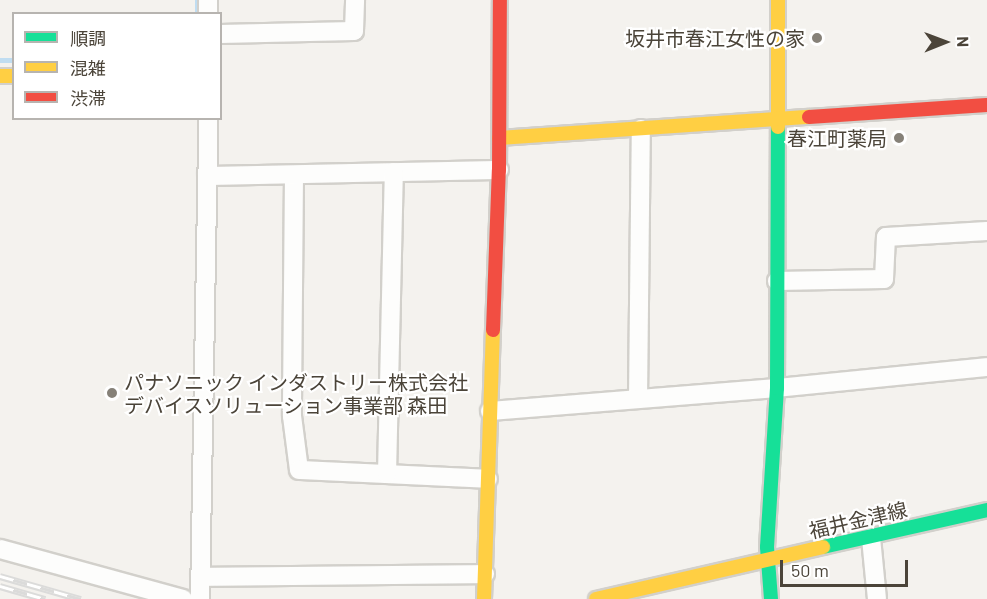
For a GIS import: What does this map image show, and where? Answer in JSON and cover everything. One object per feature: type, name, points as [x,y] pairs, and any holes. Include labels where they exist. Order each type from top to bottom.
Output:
[{"type":"street","points":[[222,34],[354,31],[355,0]]},
{"type":"street","points":[[484,599],[499,170],[501,0]]},
{"type":"street","points":[[771,599],[767,561],[777,388],[777,0]]},
{"type":"street","points":[[499,138],[987,105]]},
{"type":"street","points":[[200,599],[207,120]]},
{"type":"street","points":[[638,399],[641,129]]},
{"type":"street","points":[[207,176],[499,170]]},
{"type":"street","points":[[387,474],[394,172]]},
{"type":"street","points":[[294,175],[292,416],[299,470],[488,479]]},
{"type":"street","points":[[777,281],[884,279],[886,237],[987,231]]},
{"type":"street","points":[[490,411],[777,388],[987,367]]},
{"type":"street","name":"福井金津線","points":[[599,599],[987,510]]},
{"type":"street","points":[[871,538],[877,599]]},
{"type":"street","points":[[0,549],[183,599]]},
{"type":"street","points":[[200,577],[484,574]]},
{"type":"waterway","points":[[197,0],[197,12]]},
{"type":"waterway","points":[[0,60],[12,60]]},
{"type":"railway","points":[[0,576],[81,599]]},
{"type":"railway","points":[[0,586],[45,599]]},
{"type":"traffic: fast","points":[[771,599],[767,547],[777,388],[778,127]]},
{"type":"traffic: fast","points":[[823,547],[987,510]]},
{"type":"traffic: slow","points":[[778,0],[778,127]]},
{"type":"traffic: slow","points":[[0,76],[12,76]]},
{"type":"traffic: slow","points":[[499,138],[809,117]]},
{"type":"traffic: slow","points":[[484,599],[493,330]]},
{"type":"traffic: slow","points":[[596,599],[823,547]]},
{"type":"traffic: jam","points":[[493,330],[499,170],[500,0]]},
{"type":"traffic: jam","points":[[809,117],[987,105]]},
{"type":"place","name":"坂井市春江女性の家","points":[[817,38]]},
{"type":"place","name":"春江町薬局","points":[[899,138]]},
{"type":"place","name":"パナソニック インダストリー株式会社 デバイスソリューション事業部 森田","points":[[112,393]]}]
